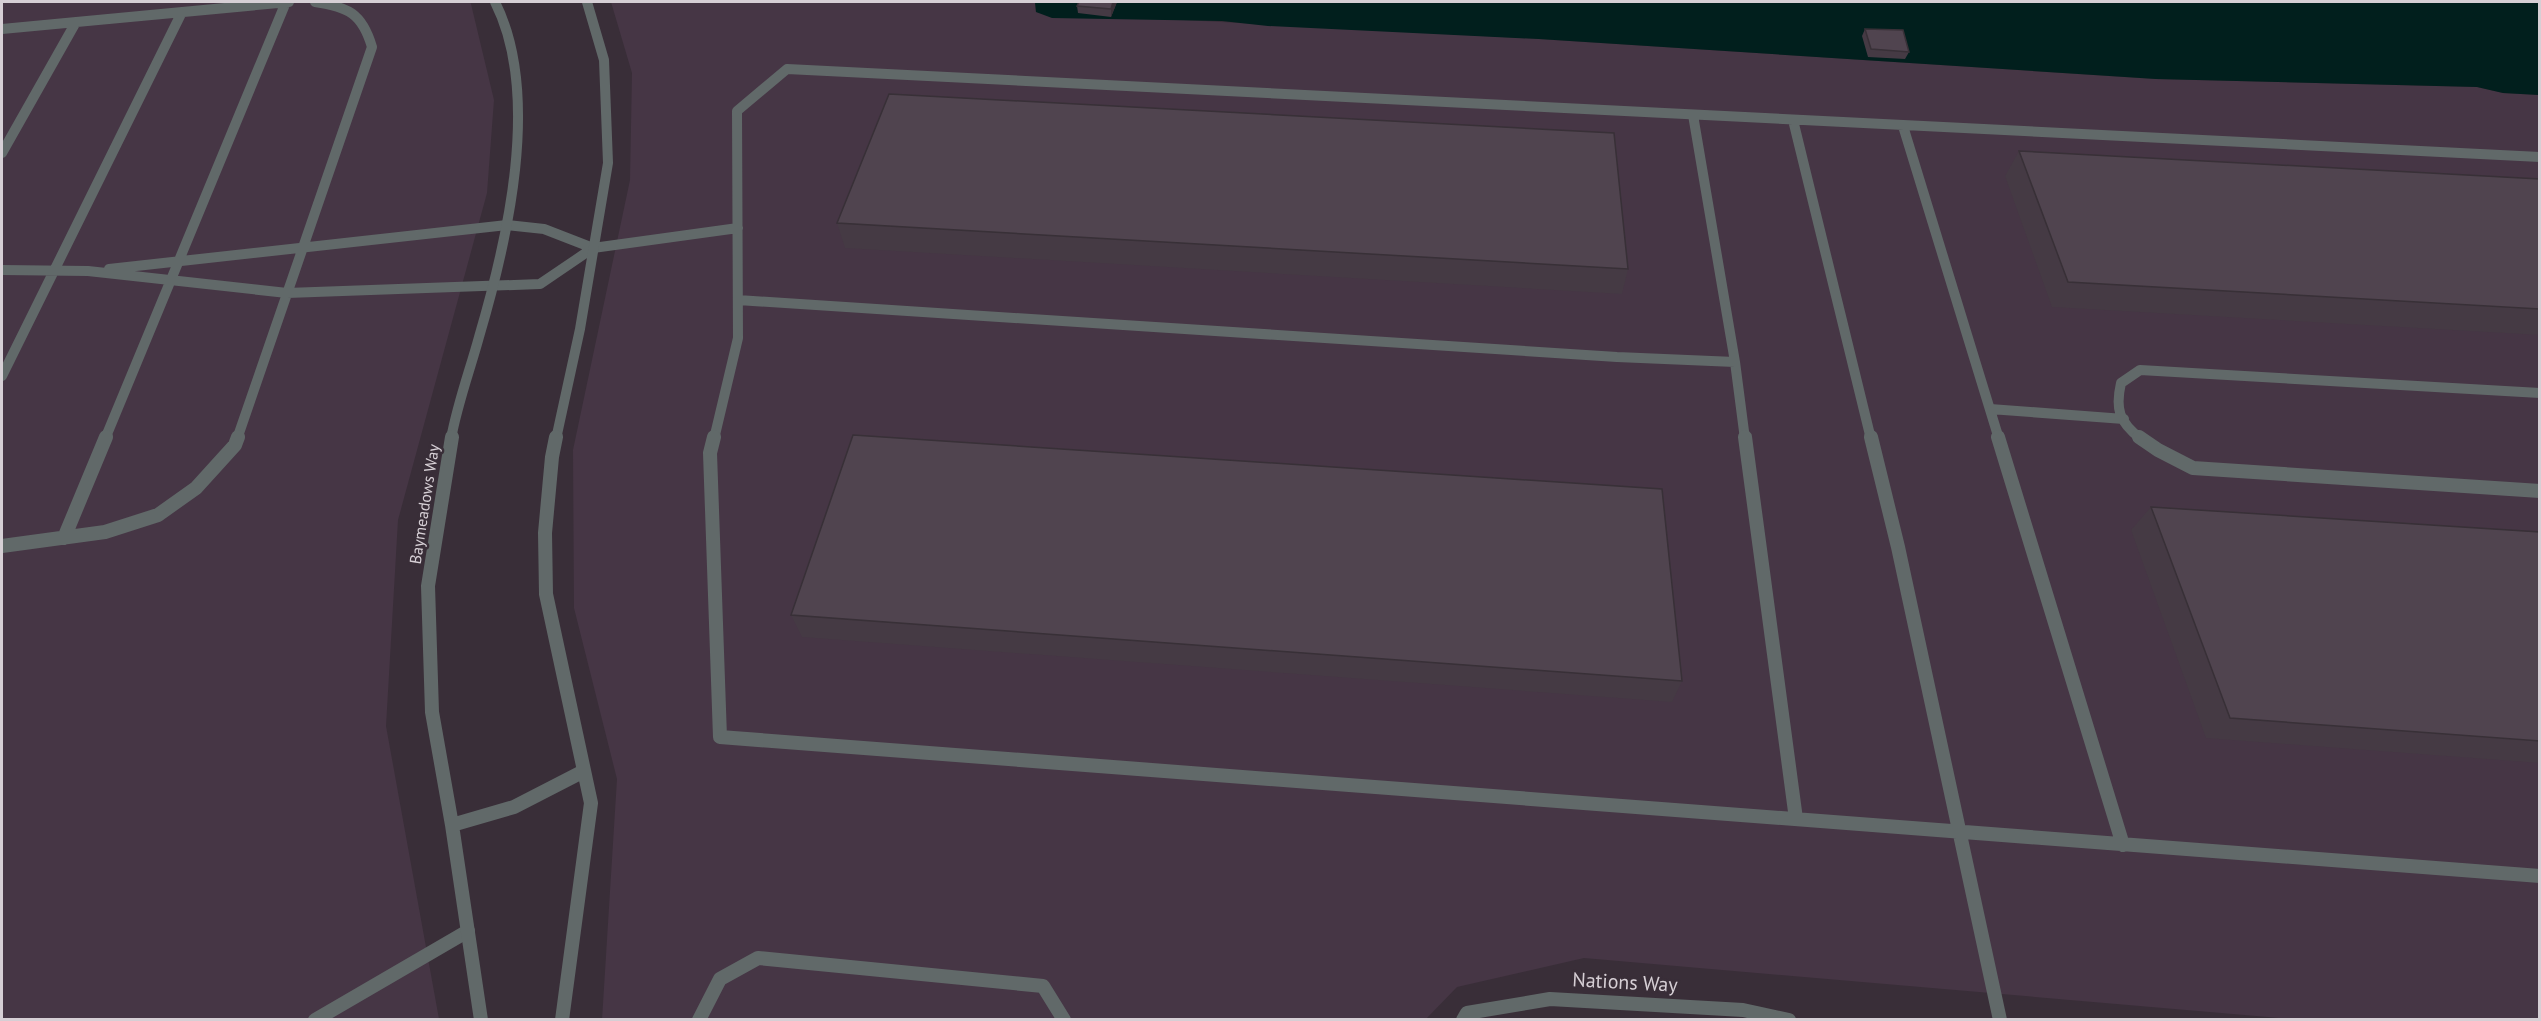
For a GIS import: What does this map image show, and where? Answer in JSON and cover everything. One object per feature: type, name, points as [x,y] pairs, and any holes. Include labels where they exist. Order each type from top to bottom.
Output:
[{"type":"street","points":[[2,29],[287,2],[64,538]]},
{"type":"street","points":[[2,546],[105,532],[158,514],[196,488],[235,445],[372,47],[366,27],[350,10],[315,2]]},
{"type":"street","name":"Baymeadows Way","points":[[481,1020],[452,825],[432,712],[428,586],[452,434],[494,286],[507,225],[519,126],[514,66],[500,12],[495,2]]},
{"type":"street","points":[[562,1020],[591,803],[546,594],[545,533],[552,458],[580,329],[608,163],[608,106],[604,60],[588,2]]},
{"type":"street","points":[[2,376],[182,12]]},
{"type":"street","points":[[2,153],[76,22]]},
{"type":"street","points":[[2540,157],[787,69],[737,111],[738,338],[710,453],[720,737],[2540,876]]},
{"type":"street","points":[[1693,115],[1735,362],[1796,819]]},
{"type":"street","points":[[1793,120],[1898,547],[2000,1020]]},
{"type":"street","points":[[1903,126],[2123,844]]},
{"type":"street","points":[[88,272],[303,246],[447,234],[507,225],[544,229],[593,248]]},
{"type":"street","points":[[2,270],[88,272],[287,293],[540,284],[593,248],[738,228]]},
{"type":"street","points":[[738,300],[1617,357],[1735,362]]},
{"type":"street","points":[[2540,393],[2140,370],[2121,383],[2117,404],[2127,429],[2158,451],[2193,468],[2540,491]]},
{"type":"street","points":[[1990,409],[2124,419]]},
{"type":"street","points":[[452,825],[514,807],[584,771]]},
{"type":"street","points":[[315,1020],[468,931]]},
{"type":"street","points":[[699,1020],[720,979],[758,958],[1043,986],[1064,1020]]},
{"type":"street","name":"Nations Way","points":[[1463,1020],[1467,1014],[1550,999],[1743,1010],[1789,1020]]},
{"type":"shaded area","points":[[2,2],[470,2],[471,4],[494,100],[487,193],[398,520],[386,726],[439,1019],[2,1020]]},
{"type":"shaded area","points":[[611,2],[1035,2],[1036,12],[1539,39],[2156,79],[2477,87],[2503,93],[2539,95],[2539,1019],[2291,1019],[1584,958],[1457,987],[1426,1019],[602,1020],[617,779],[574,608],[573,450],[630,180],[632,73]]},
{"type":"shaded area","points":[[1035,2],[2539,2],[2539,95],[2503,93],[2477,87],[2156,79],[1539,39],[1268,26],[1222,21],[1052,18],[1036,12]]},
{"type":"building","points":[[1079,2],[1113,2],[1111,9],[1077,6]]},
{"type":"building","points":[[1865,29],[1903,30],[1909,52],[1871,49]]},
{"type":"building","points":[[889,94],[1614,133],[1628,269],[837,223]]},
{"type":"building","points":[[2019,151],[2540,179],[2540,309],[2068,282]]},
{"type":"building","points":[[853,435],[1662,489],[1682,681],[791,615]]},
{"type":"building","points":[[2151,507],[2540,532],[2540,741],[2230,718]]}]
